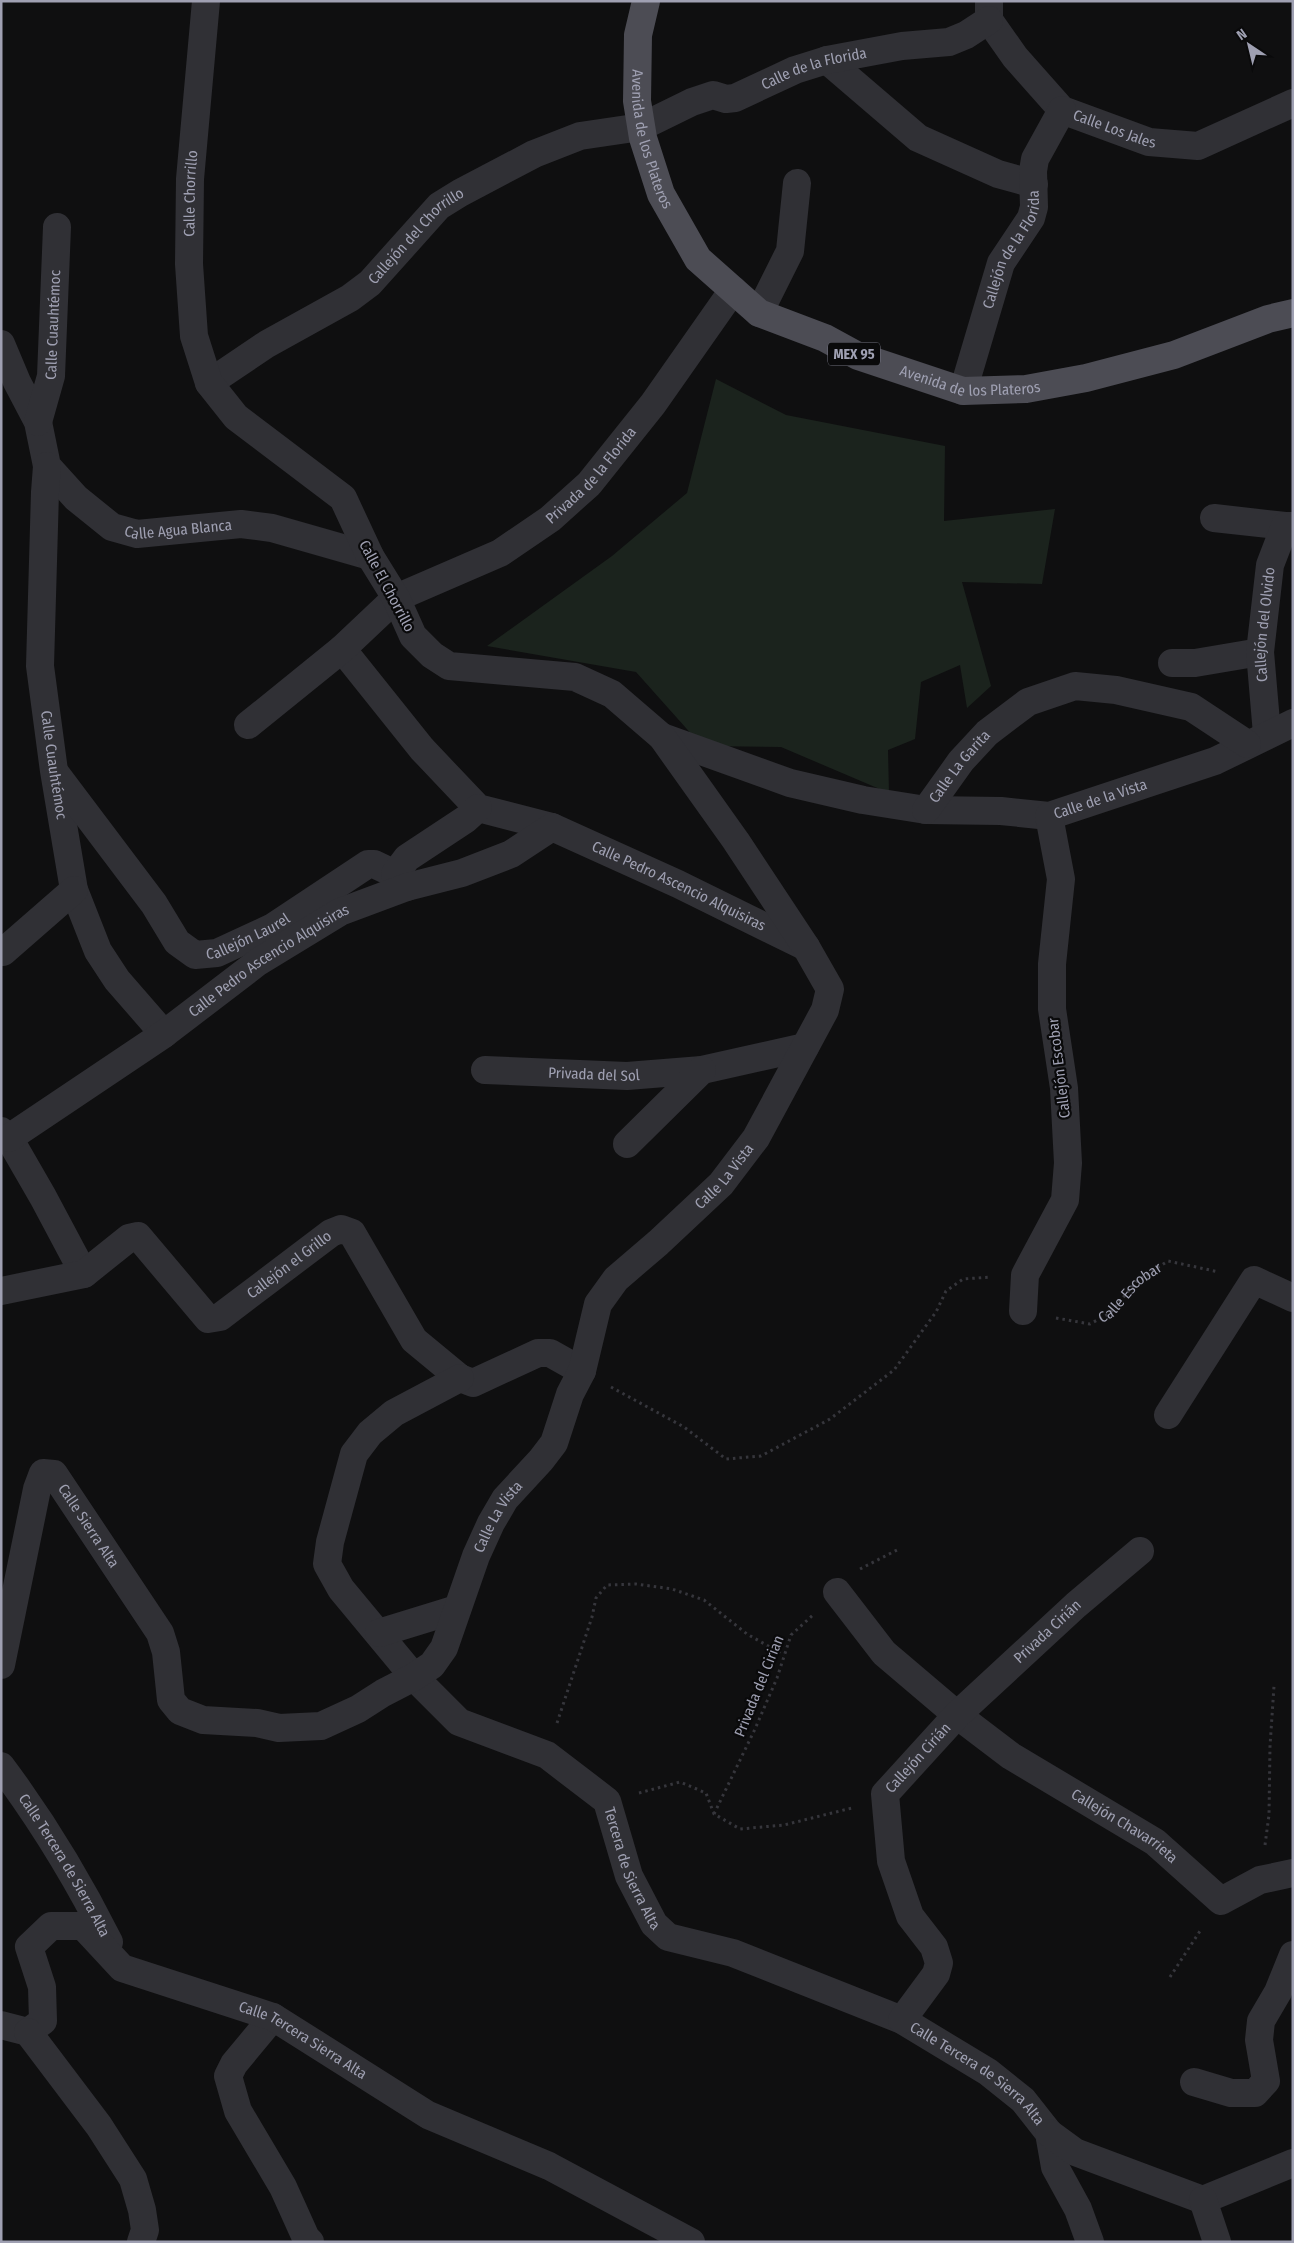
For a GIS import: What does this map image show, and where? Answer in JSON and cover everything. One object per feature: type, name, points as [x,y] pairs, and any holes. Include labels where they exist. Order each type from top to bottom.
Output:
[{"type":"main road","name":"Avenida de los Plateros","points":[[646,1],[638,35],[637,101],[643,138],[662,194],[698,259],[759,313],[825,338],[858,356],[963,391],[1026,389],[1086,378],[1174,355],[1268,319],[1293,313]]},
{"type":"street","name":"Calle Chorrillo","points":[[206,1],[190,179],[189,264],[194,336],[209,383]]},
{"type":"street","name":"Calle de la Florida","points":[[641,127],[692,102],[713,96],[726,99],[735,98],[795,70],[827,60],[902,46],[949,42],[966,35],[989,11]]},
{"type":"street","name":"Calle Los Jales","points":[[989,11],[1015,57],[1062,110],[1149,142],[1198,146],[1293,103]]},
{"type":"street","points":[[827,60],[918,138],[998,174],[1034,184]]},
{"type":"street","name":"Callejón de la Florida","points":[[963,391],[1001,263],[1031,218],[1034,207],[1035,159],[1062,110]]},
{"type":"street","name":"Callejón del Chorrillo","points":[[209,383],[267,344],[350,298],[370,283],[439,206],[460,193],[534,154],[580,136],[641,127]]},
{"type":"street","points":[[759,313],[790,250],[797,183]]},
{"type":"street","name":"Calle Cuauhtémoc","points":[[38,422],[51,376],[57,227]]},
{"type":"street","name":"Privada de la Florida","points":[[396,598],[500,553],[550,519],[589,484],[653,404],[733,290]]},
{"type":"street","points":[[1,344],[17,382],[38,422],[47,466]]},
{"type":"street","name":"Calle El Chorrillo","points":[[209,383],[236,417],[343,498],[370,556],[396,598],[413,636],[432,655],[449,666],[575,677],[612,694],[662,736]]},
{"type":"street","name":"Calle Cuauhtémoc","points":[[47,466],[40,666],[54,771],[74,890],[98,951],[117,980],[164,1034]]},
{"type":"street","name":"Calle Agua Blanca","points":[[47,466],[76,498],[112,527],[137,534],[241,524],[281,530],[370,556]]},
{"type":"street","points":[[1214,518],[1289,526]]},
{"type":"street","name":"Callejón del Olvido","points":[[1257,739],[1260,652],[1270,565],[1289,526]]},
{"type":"street","points":[[248,725],[342,649],[396,598]]},
{"type":"street","points":[[342,649],[422,749],[478,808],[466,819],[407,858],[399,866],[401,880]]},
{"type":"street","points":[[1172,664],[1195,663],[1260,652]]},
{"type":"street","name":"Calle La Garita","points":[[662,736],[790,782],[864,800],[926,810],[961,761],[987,734],[1028,702],[1075,686],[1116,690],[1191,707],[1257,739]]},
{"type":"street","points":[[1257,739],[1293,723]]},
{"type":"street","name":"Calle La Vista","points":[[414,1677],[432,1665],[444,1648],[457,1609],[491,1523],[506,1499],[554,1443],[570,1394],[582,1371],[598,1304],[616,1279],[721,1184],[756,1138],[825,1010],[830,989],[806,948],[736,842],[662,736]]},
{"type":"street","name":"Calle de la Vista","points":[[926,810],[1001,810],[1049,816],[1216,761],[1257,739]]},
{"type":"street","name":"Callejón Laurel","points":[[54,771],[154,904],[177,942],[195,955],[217,953],[273,927],[368,864],[374,864],[401,880]]},
{"type":"street","name":"Calle Pedro Ascencio Alquisiras","points":[[478,808],[552,827],[678,884],[806,948]]},
{"type":"street","name":"Callejón Escobar","points":[[1023,1311],[1025,1275],[1065,1200],[1068,1163],[1064,1088],[1052,1009],[1052,964],[1060,879],[1049,816]]},
{"type":"street","name":"Calle Pedro Ascencio Alquisiras","points":[[5,1135],[164,1034],[258,962],[332,916],[363,902],[401,880],[462,873],[511,854],[552,827]]},
{"type":"street","points":[[3,952],[74,890]]},
{"type":"street","name":"Privada del Sol","points":[[486,1070],[627,1076],[702,1070],[806,1047]]},
{"type":"street","points":[[626,1144],[702,1070]]},
{"type":"street","points":[[1,1291],[84,1274],[44,1197],[5,1135]]},
{"type":"street","name":"Callejón el Grillo","points":[[84,1274],[129,1238],[138,1236],[208,1318],[220,1317],[331,1233],[341,1230],[352,1234],[410,1336],[460,1378]]},
{"type":"street","points":[[1168,1415],[1254,1280],[1293,1298]]},
{"type":"street","points":[[460,1378],[473,1383],[538,1353],[550,1353],[582,1371]]},
{"type":"street","name":"Tercera de Sierra Alta","points":[[460,1378],[394,1413],[370,1433],[354,1454],[330,1542],[327,1564],[341,1589],[414,1677],[459,1722],[547,1755],[607,1801],[629,1876],[654,1924],[668,1937],[733,1953],[902,2020]]},
{"type":"street","name":"Calle Sierra Alta","points":[[1,1665],[36,1489],[43,1473],[48,1472],[54,1474],[160,1633],[166,1652],[171,1700],[180,1711],[203,1720],[257,1724],[279,1728],[321,1726],[358,1709],[414,1677]]},
{"type":"street","name":"Privada Cirián","points":[[958,1715],[1076,1605],[1140,1551]]},
{"type":"street","name":"Callejón Chavarrieta","points":[[837,1592],[884,1653],[958,1715],[1011,1756],[1155,1842],[1221,1901]]},
{"type":"street","points":[[378,1633],[457,1609]]},
{"type":"street","name":"Callejón Cirián","points":[[902,2020],[936,1974],[939,1963],[934,1947],[910,1916],[891,1861],[885,1794],[958,1715]]},
{"type":"street","name":"Calle Tercera de Sierra Alta","points":[[1,1766],[22,1794],[84,1893],[122,1968]]},
{"type":"street","points":[[1221,1901],[1260,1880],[1293,1873]]},
{"type":"street","name":"Calle Tercera Sierra Alta","points":[[28,2032],[43,2021],[42,1987],[29,1947],[50,1926],[84,1926],[122,1968],[273,2018],[428,2115],[549,2166],[690,2242]]},
{"type":"street","points":[[1194,2082],[1231,2092],[1254,2093],[1266,2082],[1258,2040],[1262,2021],[1278,1992],[1293,1955]]},
{"type":"street","points":[[273,2018],[234,2064],[228,2076],[238,2111],[283,2187],[306,2238],[310,2242]]},
{"type":"street","name":"Calle Tercera de Sierra Alta","points":[[902,2020],[988,2072],[1023,2100],[1049,2132],[1055,2167],[1078,2209],[1090,2242]]},
{"type":"street","points":[[1,2025],[28,2032],[100,2126],[133,2179],[142,2210],[145,2230],[141,2242]]},
{"type":"street","points":[[1049,2132],[1075,2152],[1202,2200],[1293,2163]]},
{"type":"street","points":[[1202,2200],[1217,2242]]},
{"type":"path","name":"Calle Escobar","points":[[1023,1311],[1090,1324],[1110,1313],[1137,1281],[1168,1261],[1254,1280]]},
{"type":"path","points":[[582,1371],[684,1427],[726,1458],[761,1456],[830,1419],[860,1398],[894,1370],[936,1312],[946,1291],[964,1279]]},
{"type":"path","name":"Privada del Cirian","points":[[714,1814],[777,1678],[791,1635],[859,1569],[897,1550]]},
{"type":"path","points":[[547,1755],[592,1617],[596,1598],[607,1585],[636,1584],[672,1590],[704,1600],[747,1634],[784,1655]]},
{"type":"path","points":[[1260,1880],[1270,1815],[1270,1746],[1274,1686]]},
{"type":"path","points":[[607,1801],[680,1782],[706,1793],[714,1814],[740,1829],[784,1825],[868,1804],[885,1794]]},
{"type":"path","points":[[1170,1977],[1221,1901]]},
{"type":"shaded area","points":[[716,379],[786,415],[945,446],[944,521],[1055,509],[1042,584],[962,582],[991,686],[967,708],[960,665],[921,682],[915,739],[888,750],[889,793],[781,747],[702,746],[636,672],[487,646],[612,556],[687,493]]}]
